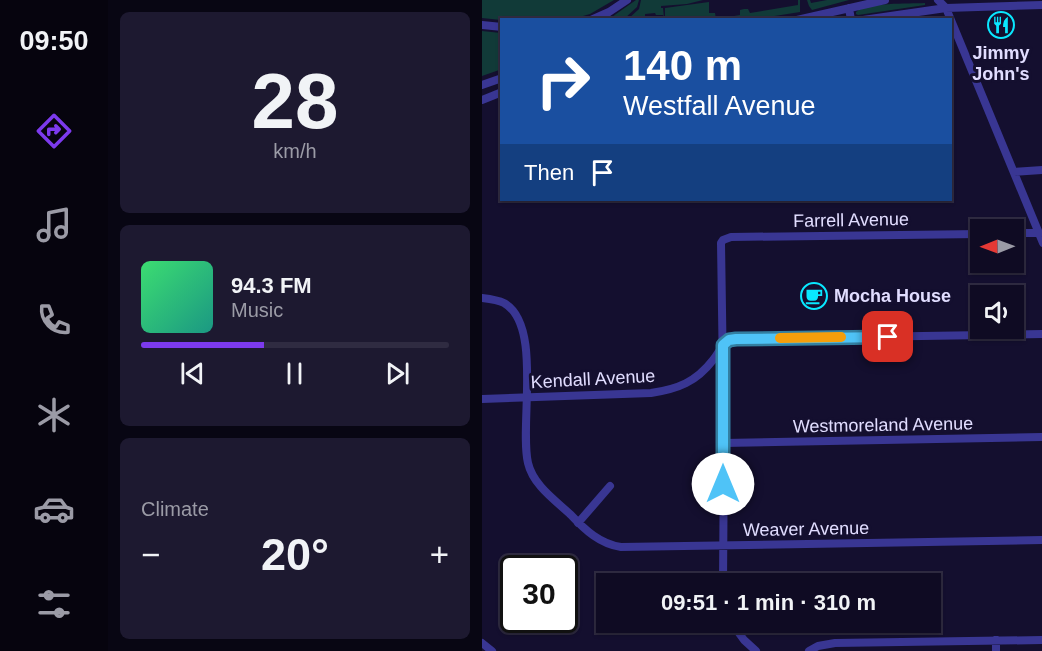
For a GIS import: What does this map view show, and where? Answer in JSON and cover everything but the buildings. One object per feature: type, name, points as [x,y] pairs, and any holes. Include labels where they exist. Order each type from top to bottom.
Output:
[{"type":"street","points":[[596,18],[627,0]]},
{"type":"street","points":[[806,18],[885,0]]},
{"type":"street","points":[[938,0],[946,4],[952,18]]},
{"type":"street","points":[[872,18],[946,4],[1043,4]]},
{"type":"street","points":[[849,8],[851,18]]},
{"type":"street","points":[[952,19],[1043,243]]},
{"type":"street","points":[[482,25],[500,27]]},
{"type":"street","points":[[482,85],[500,79]]},
{"type":"street","points":[[482,100],[500,93]]},
{"type":"street","points":[[1013,172],[1043,170]]},
{"type":"street","points":[[1024,233],[1039,233]]},
{"type":"street","name":"Farrell Avenue","points":[[723,345],[720,252],[723,240],[731,237],[970,234]]},
{"type":"street","name":"Weaver Avenue","points":[[482,298],[504,303],[509,307],[519,318],[524,332],[527,398],[525,445],[527,462],[533,478],[578,522],[598,539],[613,546],[1043,540]]},
{"type":"street","points":[[723,573],[723,345],[729,340],[1043,334]]},
{"type":"street","name":"Kendall Avenue","points":[[482,399],[666,391],[678,388],[696,377],[713,361],[723,345]]},
{"type":"street","name":"Westmoreland Avenue","points":[[724,443],[1043,437]]},
{"type":"street","points":[[578,522],[610,486]]},
{"type":"street","points":[[739,633],[756,651]]},
{"type":"street","points":[[996,640],[996,651]]},
{"type":"street","points":[[809,651],[818,646],[835,643],[895,647],[996,640],[1043,640]]},
{"type":"street","points":[[482,643],[492,651]]},
{"type":"green space","points":[[482,0],[614,0],[590,14],[576,18],[500,18],[500,20],[482,18]]},
{"type":"green space","points":[[639,0],[637,7],[625,18],[610,18]]},
{"type":"green space","points":[[641,0],[703,0],[661,6],[664,18],[663,15],[655,13],[645,14],[645,18],[629,18],[639,9]]},
{"type":"green space","points":[[798,0],[800,0],[800,12],[762,18],[722,18],[740,15],[740,10],[744,9],[748,9],[750,13],[798,5]]},
{"type":"green space","points":[[807,0],[811,3],[849,0],[812,10]]},
{"type":"green space","points":[[709,2],[709,13],[715,13],[716,18],[665,18],[665,8]]},
{"type":"green space","points":[[925,3],[925,5],[856,14],[861,9],[878,5]]},
{"type":"green space","points":[[482,31],[500,33],[500,70],[482,76]]},
{"type":"slow traffic","points":[[780,338],[841,337]]},
{"type":"place","name":"Jimmy John's","points":[[1001,25]]},
{"type":"place","name":"Mocha House","points":[[814,296]]},
{"type":"route","points":[[723,484],[723,345],[732,339],[888,337]]}]
